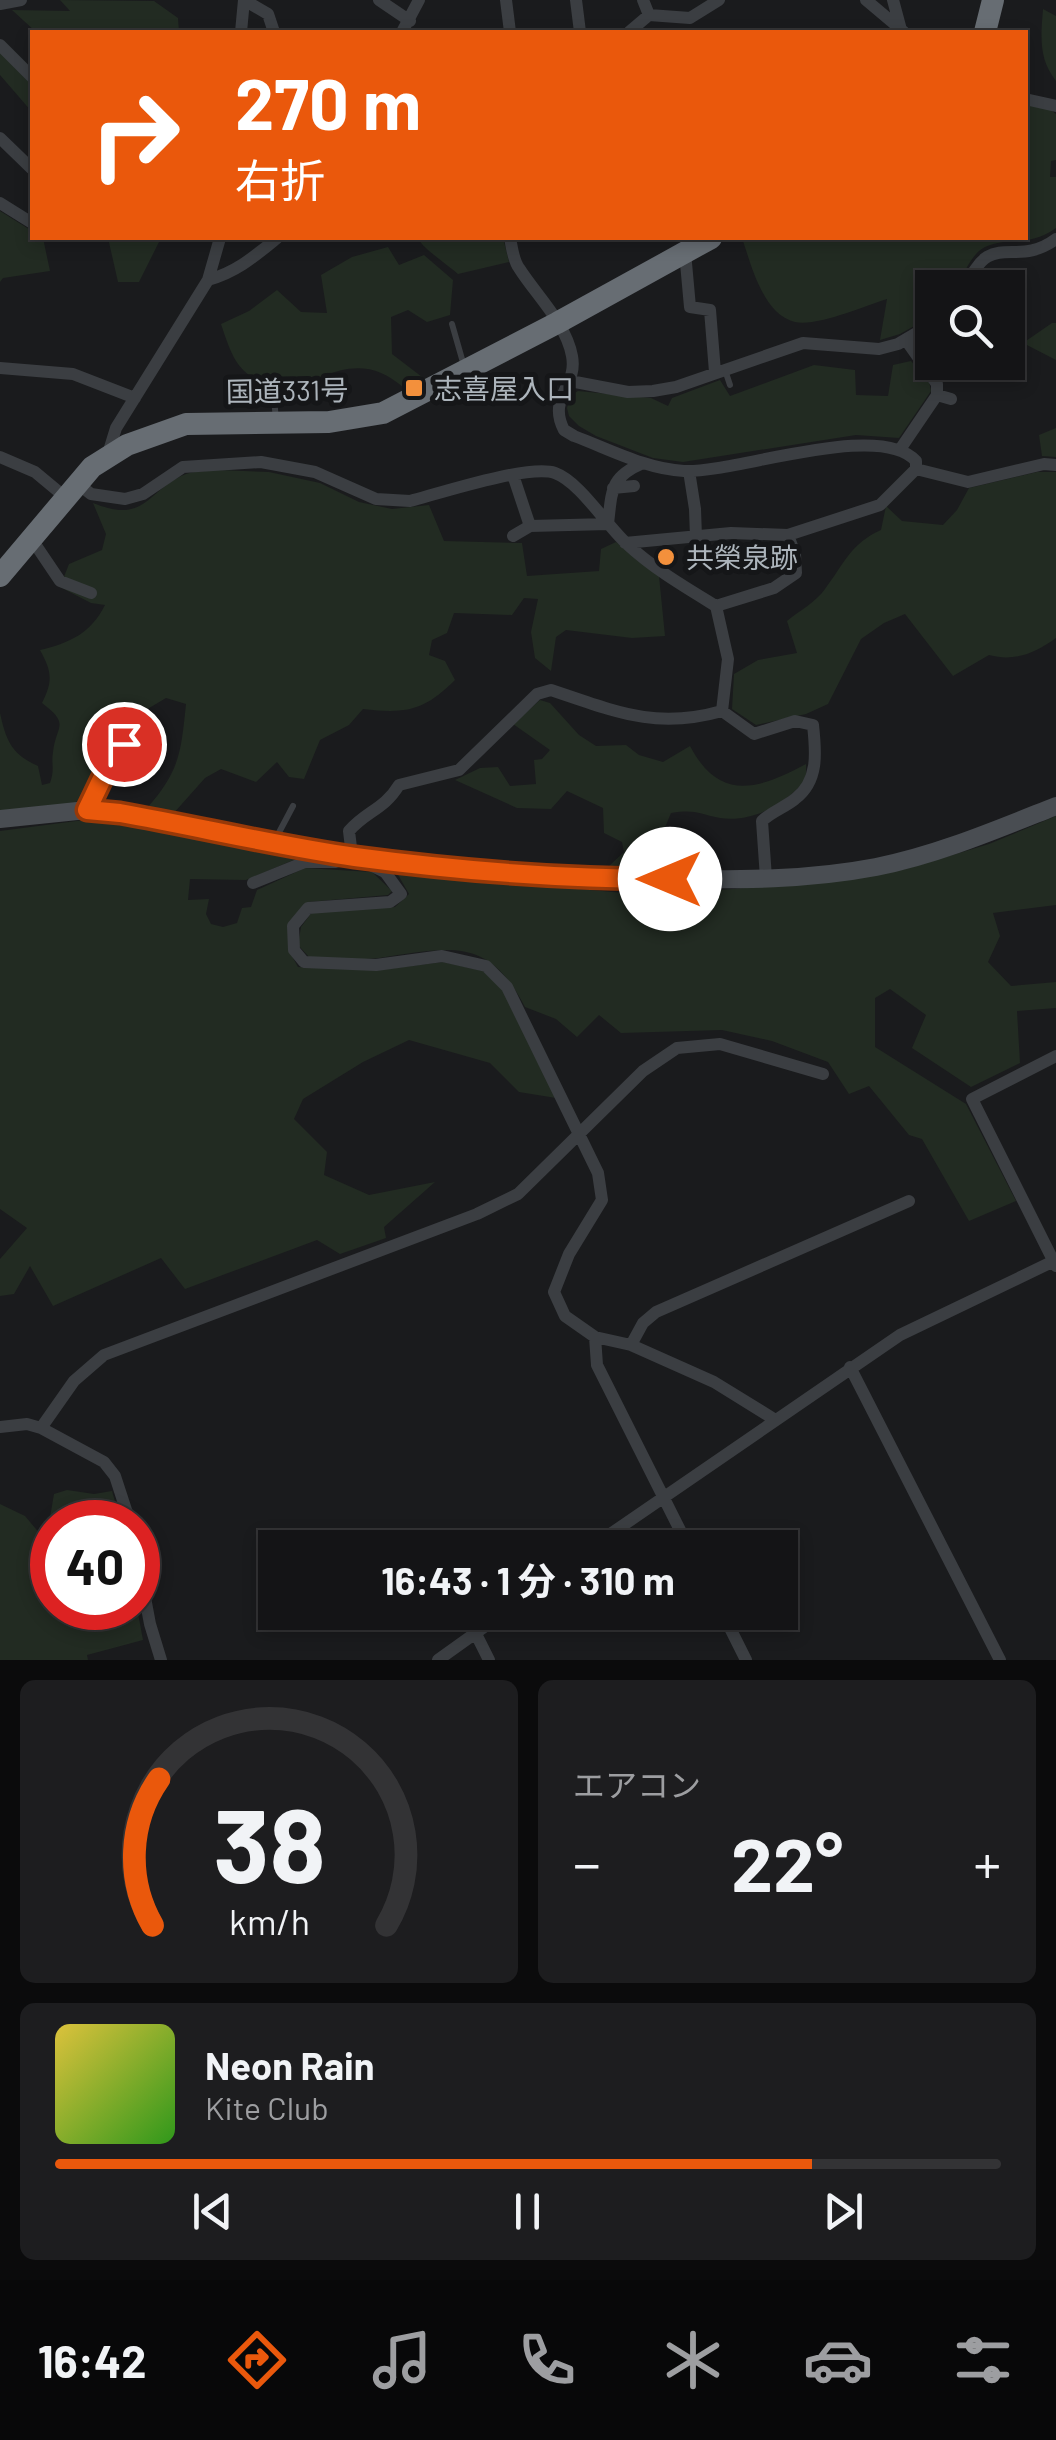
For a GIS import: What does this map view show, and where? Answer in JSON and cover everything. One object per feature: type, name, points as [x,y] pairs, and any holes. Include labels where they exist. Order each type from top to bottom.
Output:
[{"type":"highway","points":[[985,30],[994,0]]},
{"type":"highway","name":"国道331号","points":[[7,562],[108,454],[186,424],[329,422],[372,417],[466,372],[701,242]]},
{"type":"street","points":[[0,4],[21,0]]},
{"type":"street","points":[[241,30],[244,0],[268,14],[273,30]]},
{"type":"street","points":[[379,0],[406,27],[419,0]]},
{"type":"street","points":[[506,0],[510,30]]},
{"type":"street","points":[[576,0],[580,30]]},
{"type":"street","points":[[643,0],[649,15]]},
{"type":"street","points":[[634,30],[649,15],[690,18],[719,0]]},
{"type":"street","points":[[866,0],[899,30]]},
{"type":"street","points":[[893,0],[900,30]]},
{"type":"street","points":[[0,45],[30,75]]},
{"type":"street","points":[[1028,100],[1056,106]]},
{"type":"street","points":[[0,138],[30,167]]},
{"type":"street","points":[[0,202],[30,221]]},
{"type":"street","points":[[975,270],[980,259],[990,254],[1029,252],[1044,248],[1056,238]]},
{"type":"street","points":[[108,454],[116,428],[208,280],[219,240]]},
{"type":"street","points":[[208,280],[254,258],[276,240]]},
{"type":"street","points":[[510,240],[517,266],[557,323],[573,359],[570,382],[560,396],[558,410],[564,430],[643,463],[689,471],[882,445],[901,448],[916,461],[916,469],[880,504],[788,536],[731,533],[625,542]]},
{"type":"street","points":[[701,242],[690,306],[710,310],[720,370]]},
{"type":"street","points":[[570,382],[628,392],[653,391],[676,387],[803,342],[879,349],[915,334]]},
{"type":"street","points":[[901,448],[936,394],[937,384],[906,340]]},
{"type":"street","points":[[0,368],[73,374],[134,398]]},
{"type":"street","points":[[936,394],[951,400]]},
{"type":"street","points":[[0,457],[71,490],[125,500],[143,494],[183,467],[261,462],[315,472],[361,494],[395,502],[513,475],[554,472],[652,565],[716,606],[728,659],[722,711]]},
{"type":"street","points":[[608,524],[612,488],[622,471],[643,463]]},
{"type":"street","points":[[916,469],[968,482],[1044,464],[1056,465]]},
{"type":"street","points":[[689,471],[696,538]]},
{"type":"street","points":[[513,475],[530,526]]},
{"type":"street","points":[[612,488],[634,486]]},
{"type":"street","points":[[513,536],[530,526],[608,524]]},
{"type":"street","points":[[716,606],[774,588],[796,573],[795,554],[788,536]]},
{"type":"street","points":[[32,538],[60,581],[91,593]]},
{"type":"street","points":[[352,856],[349,831],[359,819],[389,802],[399,786],[459,770],[538,694],[550,690],[652,720],[694,719],[722,711]]},
{"type":"street","points":[[722,711],[754,734],[795,721],[813,725],[816,750],[811,783],[795,800],[762,821],[766,878]]},
{"type":"street","points":[[87,810],[109,764],[124,744],[142,730]]},
{"type":"street","points":[[0,819],[87,810],[352,856],[470,870],[600,879],[766,878],[824,875],[880,866],[985,834],[1056,806]]},
{"type":"street","points":[[254,883],[304,862],[335,862],[352,856],[386,872],[401,894],[390,902],[308,908],[293,926],[294,950],[304,962],[376,965],[442,956],[486,966],[506,987],[598,1173],[602,1200],[569,1254],[554,1292],[565,1316],[595,1337],[631,1345],[714,1382],[774,1419]]},
{"type":"street","points":[[41,1428],[74,1381],[104,1355],[477,1214],[518,1194],[643,1071],[677,1048],[720,1044],[824,1074]]},
{"type":"street","points":[[618,1530],[900,1335],[1055,1263],[972,1099],[1056,1056]]},
{"type":"street","points":[[631,1345],[643,1323],[656,1312],[909,1201]]},
{"type":"street","points":[[595,1337],[596,1365],[681,1530]]},
{"type":"street","points":[[850,1368],[1000,1660]]},
{"type":"street","points":[[0,1427],[26,1424],[41,1428],[104,1462],[115,1476],[123,1500]]},
{"type":"street","points":[[153,1630],[160,1660]]},
{"type":"street","points":[[438,1660],[481,1630]]},
{"type":"street","points":[[731,1630],[746,1660]]},
{"type":"street","points":[[476,1634],[489,1660]]},
{"type":"lane","points":[[452,324],[466,372]]},
{"type":"lane","points":[[720,370],[730,385]]},
{"type":"lane","points":[[273,388],[276,421]]},
{"type":"lane","points":[[275,841],[292,806]]},
{"type":"shaded area","points":[[60,0],[154,1],[178,18],[179,30],[34,30],[12,10],[70,11]]},
{"type":"shaded area","points":[[1043,9],[1056,16],[1056,81],[1043,55]]},
{"type":"shaded area","points":[[0,50],[30,83],[30,110],[0,75]]},
{"type":"shaded area","points":[[1028,105],[1047,107],[1056,114],[1056,160],[1051,161],[1050,177],[1056,177],[1056,228],[1028,240]]},
{"type":"shaded area","points":[[0,211],[30,230],[30,240],[43,240],[50,271],[3,278],[0,282]]},
{"type":"shaded area","points":[[108,240],[160,240],[139,282],[118,282]]},
{"type":"shaded area","points":[[504,240],[509,262],[458,274],[420,242]]},
{"type":"shaded area","points":[[743,240],[1028,240],[985,247],[966,270],[915,270],[915,326],[880,340],[887,299],[804,323],[774,310],[760,287]]},
{"type":"shaded area","points":[[388,247],[399,265],[424,255],[453,280],[450,315],[427,322],[408,310],[391,317],[392,354],[426,380],[405,389],[375,371],[345,369],[284,394],[242,369],[221,324],[249,311],[277,290],[301,312],[327,313],[321,275],[352,257]]},
{"type":"shaded area","points":[[1052,323],[1056,323],[1056,360],[1025,342]]},
{"type":"shaded area","points":[[911,361],[915,380],[928,380],[931,391],[899,438],[856,435],[683,462],[653,458],[596,436],[579,426],[567,408],[571,395],[578,391],[651,398],[668,406],[672,398],[720,380],[730,396],[814,365],[855,370],[856,395],[888,396],[893,365]]},
{"type":"shaded area","points":[[1056,428],[1056,457],[1042,456],[1039,435]]},
{"type":"shaded area","points":[[218,470],[269,472],[320,483],[359,502],[392,509],[429,505],[444,541],[522,543],[527,576],[599,571],[601,549],[616,542],[659,576],[665,636],[632,638],[566,630],[556,637],[551,671],[535,658],[531,632],[538,599],[524,598],[512,615],[454,613],[447,633],[432,640],[429,655],[445,661],[455,680],[434,698],[414,708],[363,709],[349,725],[320,740],[304,779],[289,777],[277,762],[256,782],[221,769],[205,778],[173,814],[147,808],[173,771],[182,735],[186,704],[166,698],[124,723],[78,804],[0,811],[0,713],[11,745],[38,766],[42,785],[50,783],[59,721],[42,703],[50,676],[40,650],[78,635],[93,623],[105,605],[91,603],[60,587],[69,564],[102,550],[106,534],[93,503],[111,509],[136,508],[186,474]]},
{"type":"shaded area","points":[[1037,472],[1056,472],[1056,638],[1024,655],[989,655],[953,676],[905,614],[861,639],[828,704],[806,714],[756,725],[732,709],[734,674],[758,660],[797,653],[787,621],[821,594],[855,548],[881,530],[886,506],[902,521],[943,525],[969,488]]},
{"type":"shaded area","points":[[540,700],[550,703],[579,735],[596,746],[626,745],[639,755],[663,762],[690,746],[714,776],[742,786],[772,780],[806,764],[806,779],[779,804],[745,818],[671,813],[657,847],[633,868],[609,866],[624,852],[622,842],[604,833],[603,808],[567,791],[551,809],[517,808],[455,780],[480,768],[498,767],[510,786],[536,784],[534,760],[542,759],[550,750],[513,724]]},
{"type":"shaded area","points":[[1056,816],[1056,905],[993,913],[1000,936],[988,962],[1011,986],[1056,982],[1056,1008],[1017,1011],[1020,1063],[971,1087],[912,1048],[926,1015],[890,989],[875,998],[875,1047],[966,1104],[1016,1201],[969,1221],[922,1139],[909,1135],[869,1086],[849,1094],[828,1062],[772,1041],[722,1030],[621,1033],[599,1015],[577,1037],[556,1019],[525,1007],[511,984],[481,957],[446,950],[370,959],[309,957],[298,945],[301,927],[313,911],[395,907],[409,894],[397,873],[647,895],[829,882],[906,869],[989,844]]},
{"type":"shaded area","points":[[84,820],[175,829],[303,856],[246,880],[190,879],[188,900],[209,899],[206,914],[211,924],[223,927],[237,923],[242,908],[251,907],[257,890],[305,868],[372,872],[392,891],[388,895],[308,902],[288,949],[298,967],[379,970],[443,962],[483,971],[503,990],[556,1098],[519,1092],[490,1063],[409,1040],[363,1062],[303,1099],[294,1119],[327,1152],[324,1175],[369,1195],[435,1182],[384,1227],[386,1238],[340,1254],[317,1240],[185,1289],[161,1258],[53,1306],[30,1266],[14,1294],[0,1296],[0,1259],[27,1228],[0,1209],[0,831]]},
{"type":"shaded area","points":[[67,1490],[94,1494],[112,1491],[115,1500],[53,1500],[54,1494]]},
{"type":"shaded area","points":[[0,1504],[30,1522],[30,1630],[141,1630],[143,1640],[87,1655],[88,1660],[0,1660]]},
{"type":"place","name":"志喜屋入口","points":[[414,388]]},
{"type":"place","name":"共榮泉跡","points":[[666,557]]},
{"type":"route","points":[[124,744],[109,764],[87,810],[352,856],[470,870],[600,879],[670,879]]}]
